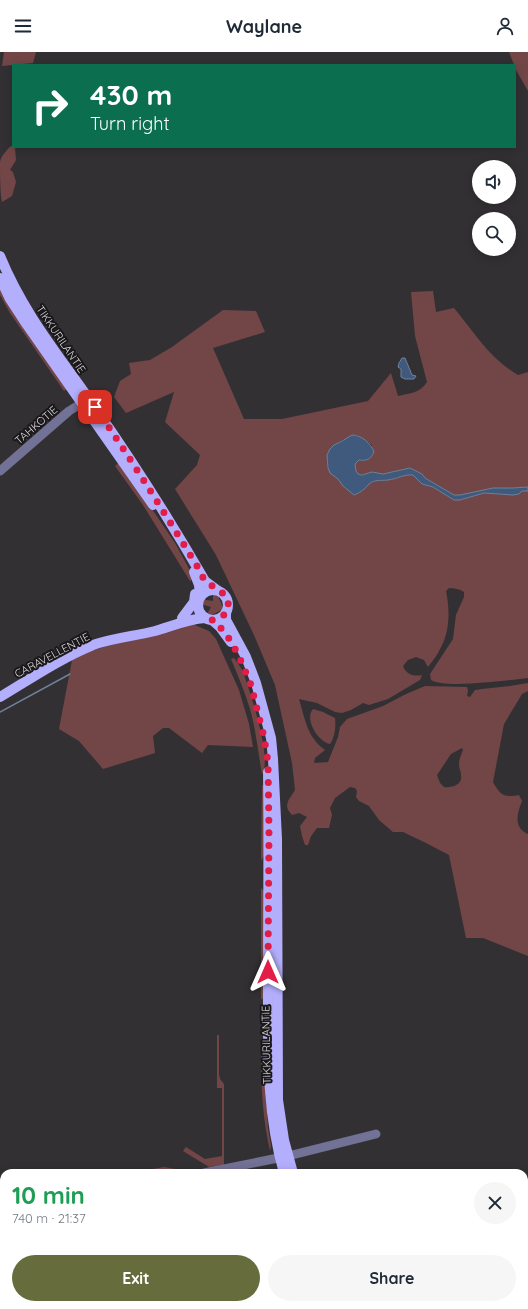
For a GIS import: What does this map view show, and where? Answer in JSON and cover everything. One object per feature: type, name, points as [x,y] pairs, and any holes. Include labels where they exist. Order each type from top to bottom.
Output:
[{"type":"main road","name":"TIKKURILANTIE","points":[[0,256],[19,297],[34,323],[170,530],[196,576],[199,600]]},
{"type":"main road","name":"TIKKURILANTIE","points":[[0,278],[10,299],[27,326],[147,484],[205,581],[217,590]]},
{"type":"main road","points":[[182,618],[194,602],[196,576]]},
{"type":"main road","points":[[208,590],[217,590],[223,593],[226,598],[228,603],[226,612],[220,618],[209,619],[201,613],[199,600],[208,590]]},
{"type":"main road","name":"CARAVELLENTIE","points":[[163,629],[194,611],[199,600]]},
{"type":"main road","name":"TIKKURILANTIE","points":[[226,612],[226,620],[246,657],[258,689],[271,738],[278,877],[278,1076],[284,1169]]},
{"type":"main road","name":"CARAVELLENTIE","points":[[0,697],[63,660],[94,645],[108,640],[163,629],[193,619],[209,619]]},
{"type":"main road","name":"TIKKURILANTIE","points":[[209,619],[220,627],[230,640],[251,685],[264,737],[268,762],[268,1075],[271,1114],[284,1157],[291,1169]]},
{"type":"street","name":"TAHKOTIE","points":[[0,471],[69,411],[85,401]]},
{"type":"street","points":[[224,1169],[284,1157],[376,1134]]},
{"type":"shaded area","points":[[4,52],[36,52],[33,63],[2,66]]},
{"type":"shaded area","points":[[509,52],[528,52],[528,91],[516,70],[516,64],[514,64]]},
{"type":"shaded area","points":[[11,146],[12,148],[15,148],[16,160],[10,170],[13,172],[16,182],[12,196],[2,202],[0,188],[0,162],[6,151]]},
{"type":"shaded area","points":[[0,287],[68,388],[64,391],[10,313],[0,295]]},
{"type":"shaded area","points":[[433,291],[436,312],[454,308],[483,344],[508,369],[518,375],[528,372],[528,487],[493,488],[460,496],[454,495],[410,468],[383,474],[358,474],[356,472],[355,464],[359,460],[366,461],[372,445],[357,435],[345,439],[331,450],[327,461],[328,468],[344,487],[354,495],[362,491],[374,481],[410,475],[413,475],[422,484],[433,487],[454,500],[460,500],[484,493],[513,495],[519,494],[522,491],[528,491],[528,678],[463,684],[438,683],[431,680],[430,674],[453,639],[456,615],[464,597],[464,592],[449,588],[446,591],[448,621],[446,635],[437,654],[428,667],[424,660],[416,657],[408,660],[403,666],[410,674],[416,676],[422,675],[420,680],[388,699],[369,705],[363,703],[342,713],[335,712],[317,703],[299,699],[310,733],[325,750],[315,758],[314,763],[328,762],[338,737],[340,727],[347,719],[383,706],[425,686],[467,687],[467,696],[470,697],[475,690],[528,683],[528,691],[522,694],[504,724],[493,782],[500,793],[506,796],[519,795],[522,801],[518,815],[518,824],[523,831],[528,834],[528,956],[483,938],[466,938],[449,855],[403,832],[393,832],[379,820],[369,806],[359,801],[356,797],[357,791],[355,788],[350,787],[335,798],[330,808],[332,815],[329,828],[317,828],[311,836],[308,845],[305,845],[300,826],[307,817],[299,813],[292,815],[287,806],[288,801],[295,790],[292,763],[275,685],[254,635],[216,555],[175,489],[197,465],[200,455],[165,422],[174,392],[126,413],[114,397],[120,381],[131,374],[129,363],[150,360],[172,347],[223,310],[256,311],[265,332],[213,348],[244,419],[282,419],[368,401],[391,373],[398,396],[415,392],[427,382],[415,336],[411,292]],"holes":[[[462,748],[463,750],[459,763],[461,774],[459,783],[450,787],[444,787],[440,783],[437,775],[451,754]]]},
{"type":"shaded area","points":[[120,462],[175,543],[194,578],[190,581],[143,505],[115,466]]},
{"type":"shaded area","points":[[213,594],[219,598],[223,609],[212,615],[207,614],[211,607],[204,605],[202,606],[204,598],[206,600],[213,601]]},
{"type":"shaded area","points":[[190,623],[209,631],[216,639],[239,690],[249,724],[253,747],[208,745],[202,753],[169,728],[163,728],[153,736],[155,753],[103,769],[79,741],[59,729],[72,660],[90,651]]},
{"type":"shaded area","points":[[234,658],[242,670],[259,724],[265,766],[262,774],[252,717],[246,696],[231,659]]},
{"type":"shaded area","points":[[313,709],[335,718],[335,731],[330,744],[325,742],[317,735],[311,724],[310,718]]},
{"type":"shaded area","points":[[262,785],[264,786],[264,855],[261,861]]},
{"type":"shaded area","points":[[261,888],[265,892],[265,996],[261,1000]]},
{"type":"shaded area","points":[[217,1035],[219,1035],[219,1074],[220,1079],[224,1084],[224,1165],[209,1167],[183,1151],[186,1147],[205,1159],[222,1156],[222,1088],[217,1088]]},
{"type":"shaded area","points":[[262,1055],[264,1055],[268,1128],[271,1146],[270,1151],[263,1104],[261,1068]]},
{"type":"shaded area","points":[[164,1167],[176,1169],[153,1169]]},
{"type":"water","points":[[402,358],[405,358],[412,375],[416,376],[414,379],[405,379],[401,377],[401,369],[398,367]]},
{"type":"water","points":[[352,435],[359,436],[365,440],[374,452],[368,459],[359,460],[355,464],[358,474],[362,475],[372,472],[383,474],[410,468],[454,495],[493,488],[528,487],[528,491],[522,491],[519,494],[513,495],[484,493],[460,500],[454,500],[433,487],[422,484],[413,475],[410,475],[374,481],[362,491],[354,495],[330,473],[327,455],[334,445]]},
{"type":"waterway","points":[[0,712],[70,674]]},
{"type":"route","points":[[95,407],[147,484],[205,581],[223,593],[228,603],[228,608],[224,615],[220,618],[212,620],[220,627],[230,640],[238,654],[251,685],[264,737],[268,762],[268,972]]}]
